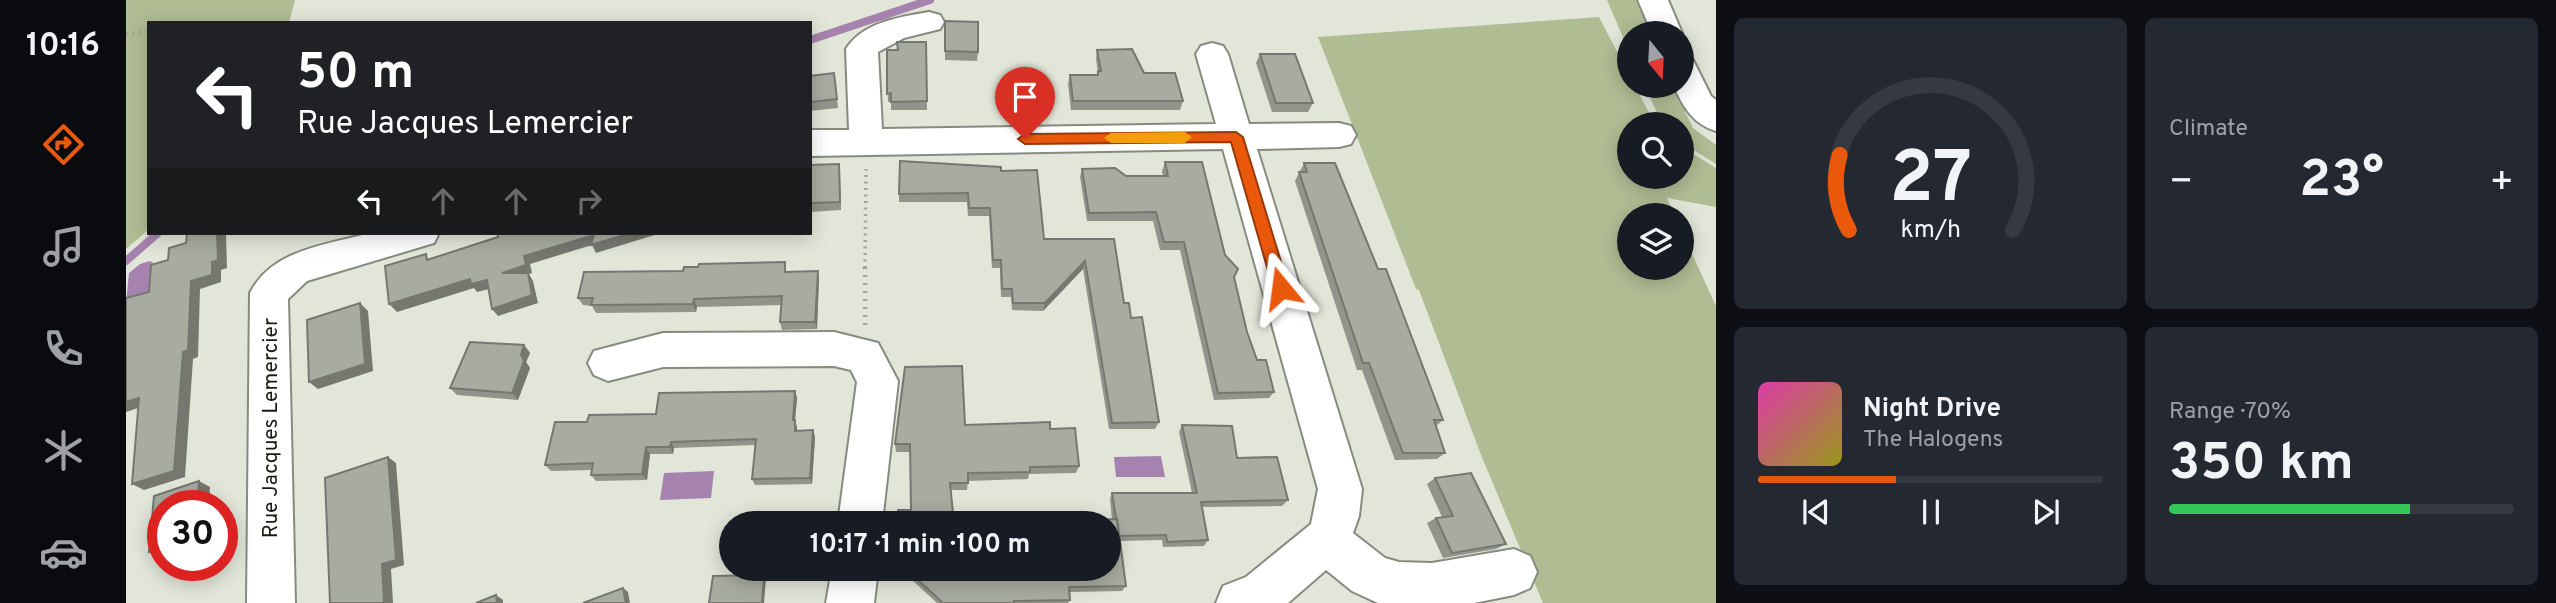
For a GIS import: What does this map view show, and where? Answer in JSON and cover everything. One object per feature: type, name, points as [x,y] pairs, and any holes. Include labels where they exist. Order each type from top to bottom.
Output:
[{"type":"street","points":[[1653,0],[1662,21]]},
{"type":"street","points":[[866,140],[862,49],[872,39],[893,29],[929,22]]},
{"type":"street","points":[[1212,54],[1340,489],[1337,516],[1327,540],[1255,600]]},
{"type":"street","points":[[1694,62],[1715,70]]},
{"type":"street","points":[[1694,94],[1698,103],[1716,119]]},
{"type":"street","points":[[812,143],[1339,135]]},
{"type":"street","name":"Rue Jacques Lemercier","points":[[271,603],[269,293],[295,270],[414,235]]},
{"type":"street","points":[[608,363],[663,351],[834,349],[864,355],[878,381],[862,511]]},
{"type":"street","points":[[1327,540],[1358,568],[1383,582],[1415,588],[1514,572]]},
{"type":"street","points":[[850,603],[853,581]]},
{"type":"path","points":[[126,34],[147,31]]},
{"type":"path","points":[[864,355],[866,140]]},
{"type":"green space","points":[[126,0],[295,0],[290,21],[147,21],[147,231],[126,249]]},
{"type":"green space","points":[[1607,0],[1636,0],[1646,21],[1617,21],[1617,23]]},
{"type":"green space","points":[[1599,17],[1617,52],[1617,98],[1641,98],[1649,112],[1617,112],[1617,189],[1694,189],[1694,154],[1716,168],[1716,207],[1667,198],[1669,203],[1617,203],[1617,280],[1694,280],[1694,258],[1716,306],[1716,603],[1543,603],[1481,455],[1419,290],[1416,289],[1318,37]]},
{"type":"green space","points":[[1650,98],[1679,98],[1685,112],[1657,112]]},
{"type":"green space","points":[[1694,129],[1716,145],[1716,164],[1694,150]]},
{"type":"shaded area","points":[[150,261],[155,264],[150,274],[149,296],[126,303],[129,273],[140,264]]},
{"type":"shaded area","points":[[1161,456],[1165,477],[1116,477],[1114,457]]},
{"type":"shaded area","points":[[714,471],[711,498],[660,500],[664,473]]},
{"type":"building","points":[[945,21],[978,22],[978,52],[945,51]]},
{"type":"building","points":[[897,42],[926,42],[927,101],[891,102],[891,93],[887,94],[887,50],[898,50]]},
{"type":"building","points":[[1132,49],[1144,73],[1175,73],[1183,101],[1073,101],[1070,75],[1098,75],[1098,71],[1101,71],[1097,50]]},
{"type":"building","points":[[1260,54],[1295,54],[1313,103],[1276,103]]},
{"type":"building","points":[[834,73],[837,99],[812,102],[812,76]]},
{"type":"building","points":[[900,161],[1001,167],[1001,171],[1037,170],[1044,239],[1114,239],[1124,303],[1129,303],[1131,318],[1142,317],[1159,422],[1112,423],[1085,261],[1045,303],[1013,303],[1012,289],[1002,289],[1001,260],[993,260],[990,208],[969,208],[968,193],[899,194]]},
{"type":"building","points":[[1165,162],[1202,162],[1225,255],[1238,269],[1234,277],[1247,332],[1257,360],[1266,360],[1274,392],[1218,393],[1184,242],[1164,242],[1156,212],[1089,213],[1082,169],[1115,168],[1126,176],[1168,176]]},
{"type":"building","points":[[1304,163],[1335,163],[1378,269],[1386,269],[1443,420],[1434,420],[1445,453],[1403,453],[1369,363],[1363,363],[1299,172],[1307,172]]},
{"type":"building","points":[[839,164],[840,202],[812,203],[812,165]]},
{"type":"building","points":[[187,235],[217,235],[218,260],[212,262],[212,275],[191,281],[188,350],[183,352],[174,471],[132,484],[139,398],[126,402],[126,298],[149,292],[151,265],[168,260],[169,248],[186,243]]},
{"type":"building","points":[[594,235],[524,256],[526,265],[502,273],[528,273],[532,295],[492,309],[487,280],[471,284],[470,279],[389,304],[385,266],[426,254],[427,260],[498,237]]},
{"type":"building","points":[[594,235],[624,235],[591,245]]},
{"type":"building","points":[[785,262],[785,272],[818,271],[815,322],[780,322],[782,296],[694,299],[693,304],[591,305],[593,298],[578,298],[584,272],[683,271],[684,267],[698,267],[699,264]]},
{"type":"building","points":[[360,303],[365,364],[309,382],[307,320]]},
{"type":"building","points":[[470,342],[524,345],[521,355],[524,361],[512,393],[450,388]]},
{"type":"building","points":[[962,366],[965,425],[1050,422],[1050,429],[1075,428],[1079,466],[1030,467],[1030,472],[968,473],[968,483],[950,483],[953,511],[898,511],[911,510],[910,444],[895,444],[905,367]]},
{"type":"building","points":[[795,391],[795,431],[813,430],[810,478],[752,479],[756,439],[671,442],[670,447],[646,447],[642,474],[591,475],[593,463],[545,465],[555,422],[587,422],[589,415],[656,414],[659,393]]},
{"type":"building","points":[[1182,425],[1232,426],[1237,458],[1277,457],[1288,500],[1201,502],[1208,540],[1167,542],[1166,535],[1121,536],[1121,511],[1115,511],[1112,493],[1197,493]]},
{"type":"building","points":[[388,457],[396,560],[382,564],[384,603],[330,603],[325,478]]},
{"type":"building","points":[[1471,473],[1506,544],[1452,553],[1436,518],[1453,516],[1435,478]]},
{"type":"building","points":[[199,481],[198,490],[172,490]]},
{"type":"building","points":[[1121,549],[1126,586],[1069,587],[1070,600],[943,603],[919,581],[1121,581]]},
{"type":"building","points":[[713,576],[719,576],[719,581],[764,581],[762,603],[709,603]]},
{"type":"building","points":[[623,588],[626,603],[583,603]]},
{"type":"building","points":[[496,595],[497,603],[476,603]]},
{"type":"waterway","points":[[812,39],[930,0]]},
{"type":"waterway","points":[[126,261],[156,235]]},
{"type":"slow traffic","points":[[1111,138],[1185,137]]},
{"type":"route","points":[[1025,139],[1236,137],[1281,288]]}]
